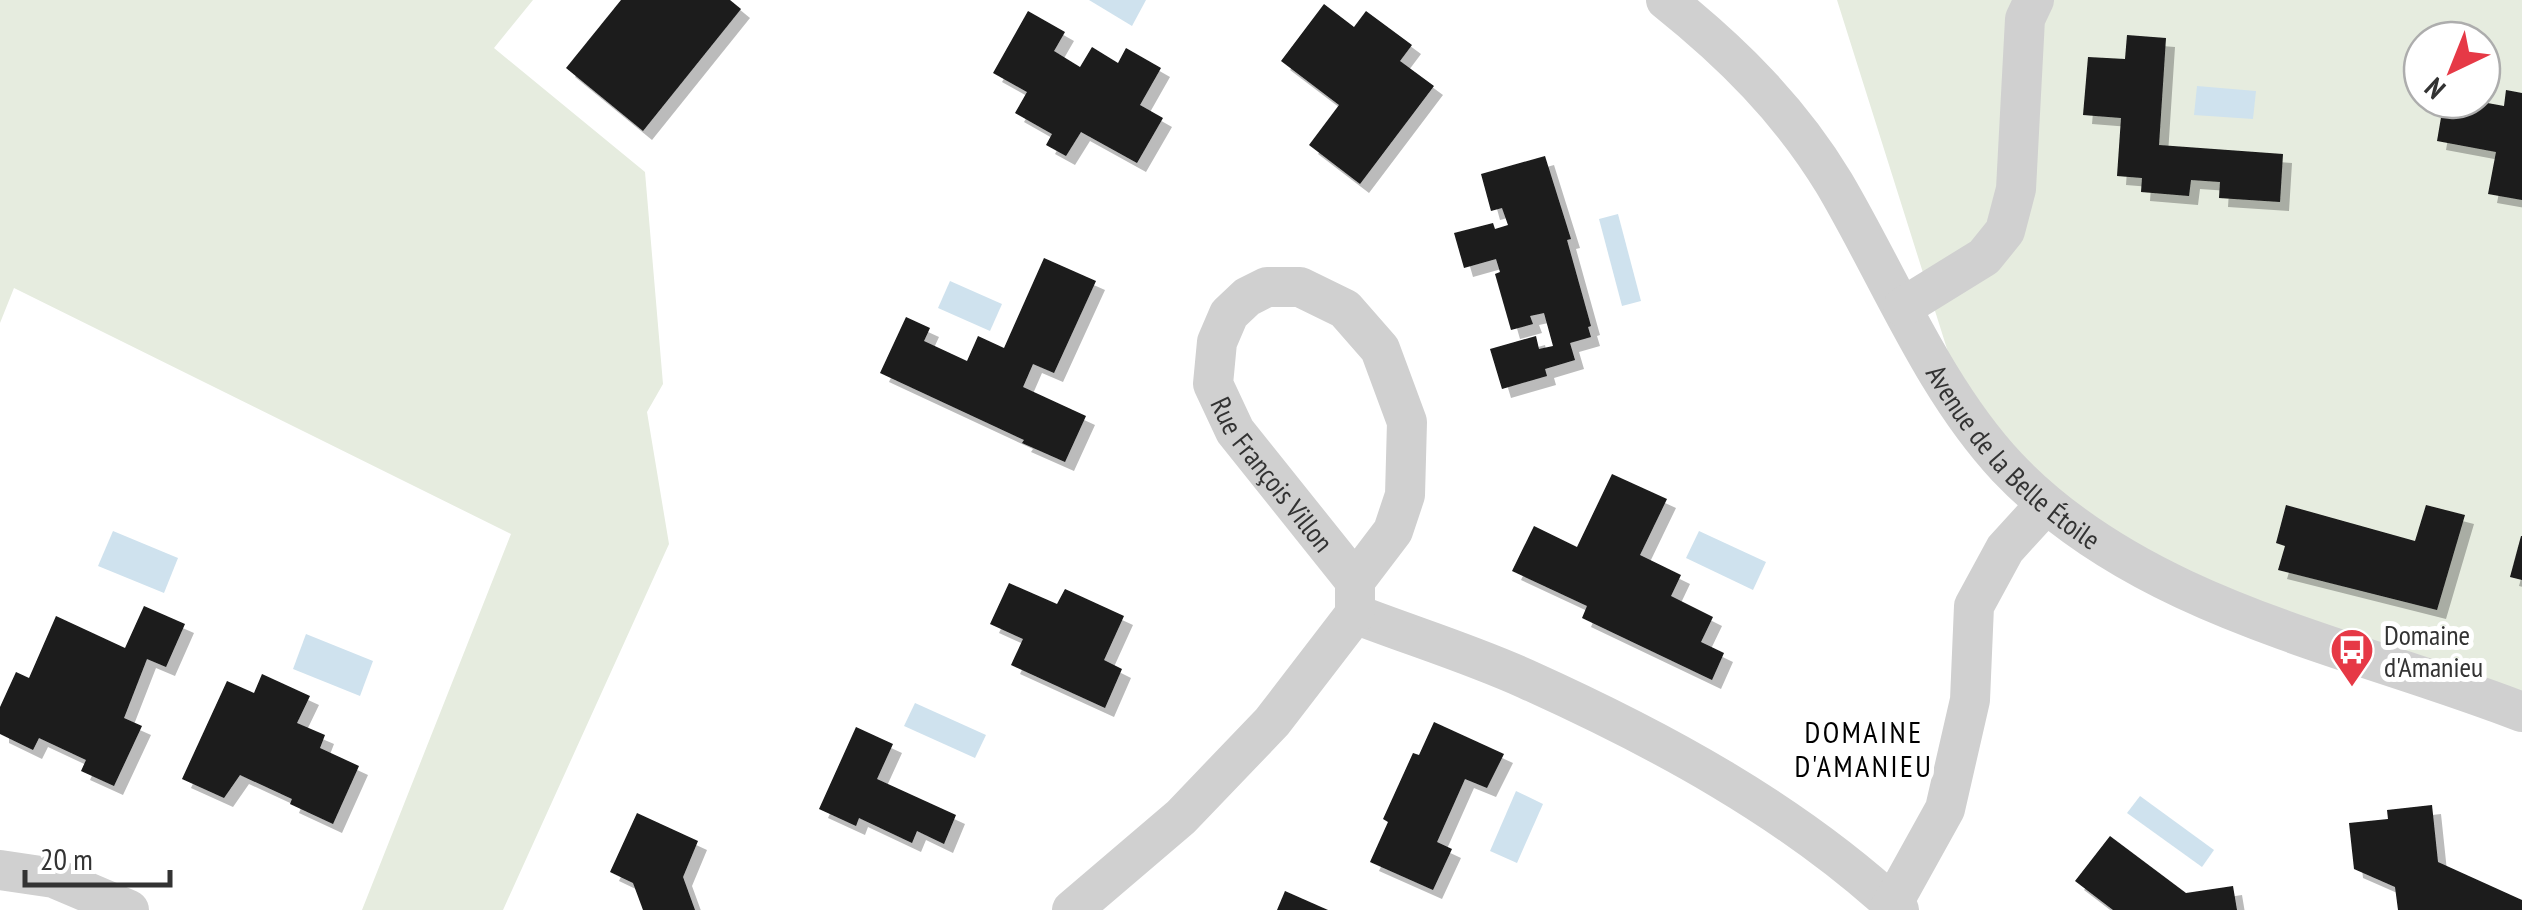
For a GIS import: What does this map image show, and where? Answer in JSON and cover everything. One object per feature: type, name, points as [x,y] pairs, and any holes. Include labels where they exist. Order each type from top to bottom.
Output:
[{"type":"street","name":"Avenue de la Belle Étoile","points":[[1666,0],[1742,66],[1804,139],[1832,180],[1972,424],[2046,504],[2088,537],[2204,598],[2522,712]]},
{"type":"street","points":[[1903,307],[1984,256],[2005,231],[2016,189],[2025,19],[2034,0]]},
{"type":"street","name":"Rue François Villon","points":[[1072,910],[1181,817],[1272,722],[1355,598],[1393,532],[1405,495],[1407,422],[1380,350],[1345,309],[1300,287],[1268,287],[1247,297],[1229,314],[1217,342],[1213,384],[1235,431],[1355,598]]},
{"type":"street","points":[[1355,598],[1696,762],[1832,853],[1894,908],[1945,809],[1970,700],[1974,606],[2005,549],[2046,504]]},
{"type":"street","points":[[0,870],[54,878],[129,910]]},
{"type":"shaded area","points":[[0,0],[533,0],[494,48],[645,172],[663,384],[647,412],[669,544],[503,910],[362,910],[511,534],[14,288],[0,323]]},
{"type":"shaded area","points":[[1837,0],[2522,0],[2522,712],[2204,598],[1971,425]]},
{"type":"water","points":[[1089,0],[1146,0],[1132,26]]},
{"type":"water","points":[[2197,86],[2256,91],[2253,119],[2194,115]]},
{"type":"water","points":[[1618,214],[1641,301],[1622,306],[1599,219]]},
{"type":"water","points":[[950,281],[1002,304],[990,331],[938,308]]},
{"type":"water","points":[[113,531],[178,558],[164,593],[98,566]]},
{"type":"water","points":[[1699,531],[1766,562],[1753,590],[1686,558]]},
{"type":"water","points":[[306,634],[373,661],[360,696],[293,669]]},
{"type":"water","points":[[915,703],[986,735],[975,758],[904,726]]},
{"type":"water","points":[[1516,791],[1543,804],[1517,863],[1490,851]]},
{"type":"water","points":[[2140,796],[2214,850],[2202,867],[2127,813]]},
{"type":"building","points":[[621,0],[730,0],[741,9],[643,131],[566,68]]},
{"type":"building","points":[[1324,4],[1354,27],[1366,11],[1412,45],[1400,61],[1434,86],[1360,184],[1309,145],[1339,105],[1281,61]]},
{"type":"building","points":[[1028,11],[1065,32],[1054,51],[1080,67],[1092,47],[1118,63],[1126,48],[1161,68],[1140,105],[1163,118],[1137,163],[1081,132],[1066,156],[1046,145],[1052,134],[1015,113],[1027,92],[993,73]]},
{"type":"building","points":[[2127,35],[2166,38],[2159,145],[2283,154],[2280,202],[2219,198],[2220,182],[2191,180],[2189,196],[2141,192],[2142,178],[2117,176],[2121,118],[2083,115],[2088,57],[2125,59]]},
{"type":"building","points":[[2506,90],[2522,93],[2522,200],[2488,194],[2496,152],[2437,141],[2441,120],[2502,120]]},
{"type":"building","points":[[1545,156],[1571,239],[1567,240],[1591,337],[1570,343],[1575,360],[1545,369],[1547,376],[1502,389],[1490,349],[1536,336],[1539,349],[1553,346],[1544,313],[1530,316],[1533,324],[1511,330],[1495,274],[1500,272],[1496,259],[1464,268],[1454,233],[1493,223],[1495,229],[1508,225],[1502,208],[1491,211],[1481,174]]},
{"type":"building","points":[[1044,258],[1096,281],[1054,373],[1033,364],[1023,387],[1086,416],[1065,462],[880,373],[906,317],[930,328],[924,341],[967,361],[978,336],[1004,348]]},
{"type":"building","points":[[1612,474],[1667,499],[1640,555],[1681,575],[1671,596],[1713,617],[1701,642],[1724,653],[1712,680],[1582,618],[1587,606],[1512,571],[1534,526],[1577,547]]},
{"type":"building","points":[[2286,505],[2415,541],[2426,505],[2465,515],[2437,610],[2278,570],[2285,546],[2276,543]]},
{"type":"building","points":[[2522,536],[2522,580],[2510,577]]},
{"type":"building","points":[[1009,583],[1057,604],[1065,589],[1124,616],[1104,660],[1122,669],[1105,708],[1011,665],[1023,639],[990,624]]},
{"type":"building","points":[[144,606],[185,624],[166,667],[147,659],[124,718],[142,726],[114,786],[81,771],[86,760],[39,738],[33,750],[0,734],[0,707],[16,672],[29,678],[56,616],[125,648]]},
{"type":"building","points":[[262,674],[310,696],[297,723],[325,735],[320,748],[359,766],[333,824],[290,804],[292,799],[240,775],[224,798],[182,779],[227,681],[254,693]]},
{"type":"building","points":[[1434,722],[1504,754],[1487,788],[1465,779],[1437,842],[1452,849],[1433,890],[1370,862],[1388,822],[1383,819],[1413,753],[1419,755]]},
{"type":"building","points":[[856,727],[893,744],[877,779],[956,815],[944,844],[917,831],[912,843],[859,818],[856,826],[819,809]]},
{"type":"building","points":[[2432,805],[2438,862],[2522,900],[2522,910],[2398,910],[2395,887],[2354,869],[2349,823],[2388,819],[2387,810]]},
{"type":"building","points":[[637,813],[698,841],[683,877],[695,910],[643,910],[633,883],[610,872]]},
{"type":"building","points":[[2110,836],[2186,893],[2233,886],[2237,910],[2113,910],[2075,881]]},
{"type":"building","points":[[1285,891],[1328,910],[1277,910]]},
{"type":"place","name":"Domaine d'Amanieu","points":[[2352,688]]},
{"type":"district","name":"DOMAINE D'AMANIEU","points":[[1864,748]]}]
